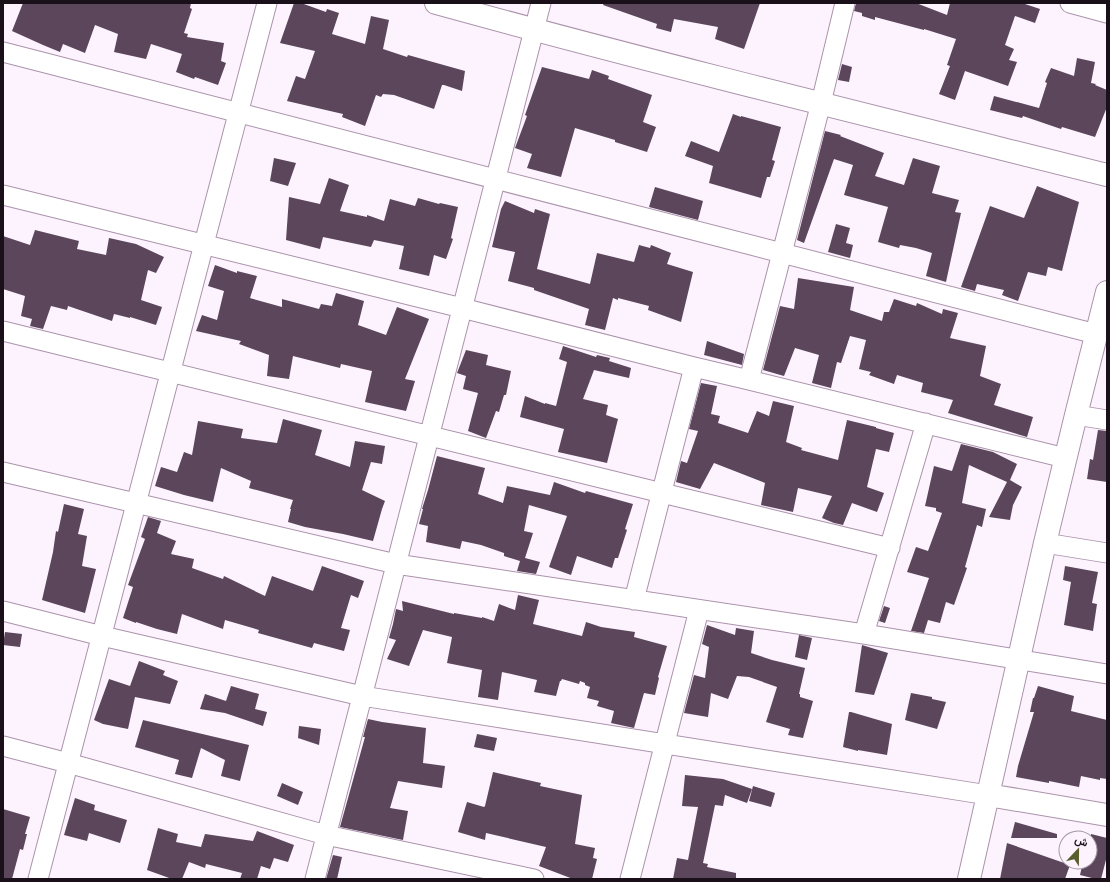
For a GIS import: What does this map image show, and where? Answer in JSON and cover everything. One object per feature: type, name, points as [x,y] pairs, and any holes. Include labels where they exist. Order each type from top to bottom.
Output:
[{"type":"street","points":[[38,879],[267,3]]},
{"type":"street","points":[[436,3],[534,30],[1107,175]]},
{"type":"street","points":[[315,879],[541,3]]},
{"type":"street","points":[[750,380],[845,3]]},
{"type":"street","points":[[1070,3],[1107,13]]},
{"type":"street","points":[[3,52],[1096,334]]},
{"type":"street","points":[[3,195],[1065,458]]},
{"type":"street","points":[[969,879],[1045,543],[1107,292]]},
{"type":"street","points":[[3,331],[890,548]]},
{"type":"street","points":[[634,600],[694,367]]},
{"type":"street","points":[[1076,415],[1107,420]]},
{"type":"street","points":[[864,634],[926,423]]},
{"type":"street","points":[[3,472],[396,564],[864,634],[1107,674]]},
{"type":"street","points":[[1045,543],[1107,553]]},
{"type":"street","points":[[630,879],[700,610]]},
{"type":"street","points":[[3,611],[102,636],[362,696],[1107,815]]},
{"type":"street","points":[[3,746],[326,835],[534,879]]},
{"type":"building","points":[[23,3],[191,3],[190,8],[192,9],[184,33],[188,34],[187,37],[224,43],[221,61],[226,63],[218,85],[195,77],[194,79],[176,72],[182,54],[151,44],[146,59],[114,52],[118,34],[95,25],[85,53],[63,44],[60,52],[12,31]]},
{"type":"building","points":[[294,3],[301,3],[326,12],[327,9],[339,13],[332,34],[365,44],[371,16],[389,20],[383,49],[407,57],[408,55],[465,71],[462,91],[442,85],[434,109],[394,95],[383,94],[381,97],[376,95],[365,126],[342,117],[343,114],[287,101],[296,76],[305,79],[315,51],[280,43]]},
{"type":"building","points":[[604,3],[760,3],[744,49],[715,39],[718,27],[674,19],[671,32],[656,28],[657,24],[603,5]]},
{"type":"building","points":[[856,3],[916,3],[947,15],[950,3],[1022,3],[1040,9],[1035,23],[1015,16],[1005,45],[1014,49],[1009,60],[1017,62],[1008,86],[965,71],[955,100],[939,94],[950,66],[947,65],[956,39],[924,29],[875,17],[875,20],[862,16],[862,13],[854,11]]},
{"type":"building","points":[[1077,58],[1095,62],[1091,83],[1107,90],[1107,107],[1095,137],[1062,127],[1061,129],[1023,116],[1022,118],[990,110],[994,96],[1039,108],[1047,83],[1045,82],[1051,68],[1074,76]]},
{"type":"building","points":[[842,64],[852,67],[849,82],[838,80]]},
{"type":"building","points":[[542,67],[589,79],[592,70],[609,76],[608,79],[652,95],[643,122],[656,127],[647,152],[615,142],[615,140],[575,128],[561,177],[527,168],[532,154],[515,148],[527,116],[525,115]]},
{"type":"building","points":[[733,114],[781,127],[772,160],[775,161],[770,177],[767,177],[761,198],[709,183],[713,166],[685,156],[691,141],[719,152]]},
{"type":"building","points":[[825,131],[841,135],[840,136],[884,153],[875,176],[904,185],[913,158],[940,166],[932,193],[959,200],[955,212],[961,213],[946,282],[926,276],[932,253],[916,248],[900,245],[899,248],[878,242],[888,207],[844,195],[853,165],[834,159],[804,243],[797,240]]},
{"type":"building","points":[[274,158],[296,163],[288,186],[270,181]]},
{"type":"building","points":[[329,178],[349,185],[340,211],[367,217],[367,215],[384,221],[390,199],[415,206],[418,198],[439,204],[458,207],[451,238],[453,239],[446,259],[434,255],[429,276],[399,269],[404,246],[374,240],[371,247],[323,237],[320,249],[286,240],[289,197],[320,204]]},
{"type":"building","points":[[1037,186],[1079,202],[1062,271],[1048,267],[1046,276],[1028,272],[1018,301],[1002,295],[1004,290],[977,284],[975,291],[961,287],[990,206],[1024,218]]},
{"type":"building","points":[[655,187],[703,201],[698,220],[649,207]]},
{"type":"building","points":[[505,201],[534,213],[535,209],[550,214],[537,269],[590,284],[597,253],[634,262],[639,245],[650,248],[651,245],[671,253],[667,264],[693,272],[681,322],[648,310],[649,306],[613,298],[605,330],[585,325],[589,309],[534,290],[534,288],[508,281],[515,252],[492,247],[501,209]]},
{"type":"building","points":[[836,224],[850,228],[846,243],[853,245],[850,258],[828,252]]},
{"type":"building","points":[[35,230],[79,241],[77,249],[106,255],[109,238],[136,244],[164,257],[156,273],[148,270],[141,300],[162,307],[156,325],[114,314],[112,321],[68,306],[67,310],[51,306],[43,329],[30,326],[32,319],[21,316],[25,296],[3,289],[3,236],[30,245]]},
{"type":"building","points":[[215,265],[237,273],[237,271],[257,276],[250,298],[282,307],[282,299],[319,309],[321,304],[332,306],[336,293],[364,301],[358,325],[386,335],[397,307],[429,319],[405,379],[415,381],[406,411],[365,402],[372,371],[341,364],[340,368],[293,356],[289,379],[267,376],[269,355],[239,344],[241,341],[196,331],[202,315],[217,320],[224,291],[208,286]]},
{"type":"building","points":[[798,278],[854,287],[850,310],[882,321],[884,312],[889,312],[894,299],[916,306],[917,303],[942,314],[943,309],[958,313],[950,338],[986,346],[980,376],[1001,384],[994,405],[1033,417],[1027,437],[948,413],[953,400],[921,392],[923,383],[897,375],[894,384],[869,375],[871,372],[859,369],[866,340],[850,336],[841,363],[837,362],[831,388],[812,383],[819,355],[795,348],[784,376],[763,370],[780,306],[794,309]]},
{"type":"building","points":[[707,341],[744,354],[742,365],[704,355]]},
{"type":"building","points":[[563,346],[596,357],[597,355],[610,358],[609,361],[631,368],[629,378],[594,370],[583,399],[608,405],[606,415],[618,419],[607,463],[558,452],[564,429],[520,417],[525,396],[545,404],[556,406],[567,362],[559,359]]},
{"type":"building","points":[[466,350],[488,355],[486,365],[511,371],[506,395],[504,395],[499,412],[496,411],[486,438],[468,431],[478,393],[463,389],[466,376],[457,373]]},
{"type":"building","points":[[701,383],[717,386],[711,414],[720,416],[718,423],[748,433],[757,411],[769,416],[773,401],[794,406],[786,442],[802,448],[801,450],[838,460],[847,420],[894,433],[889,452],[876,449],[867,487],[884,493],[877,512],[852,503],[843,525],[834,523],[822,518],[832,496],[798,488],[793,512],[761,505],[765,483],[714,463],[700,489],[676,482],[681,461],[687,463],[698,431],[689,429]]},
{"type":"building","points":[[283,419],[322,430],[315,455],[350,467],[355,441],[385,446],[382,464],[371,462],[362,490],[385,501],[373,541],[288,522],[293,500],[249,488],[251,481],[221,468],[213,502],[155,486],[161,467],[177,472],[184,452],[192,455],[198,421],[243,429],[241,438],[277,443]]},
{"type":"building","points":[[1098,430],[1107,431],[1107,482],[1087,479],[1090,459],[1093,460]]},
{"type":"building","points":[[961,444],[993,452],[1017,464],[1010,480],[1022,487],[1013,505],[1010,520],[989,517],[1007,482],[969,465],[962,503],[986,509],[982,527],[977,525],[965,567],[967,568],[954,605],[946,602],[940,623],[928,620],[924,633],[911,631],[929,578],[907,572],[916,547],[928,551],[942,513],[936,511],[936,508],[925,506],[934,466],[952,471]]},
{"type":"building","points":[[437,456],[485,468],[478,494],[503,503],[507,486],[550,495],[554,482],[585,493],[586,491],[633,504],[618,558],[615,558],[612,568],[577,556],[571,575],[549,567],[567,516],[529,505],[524,531],[533,533],[525,558],[540,562],[536,574],[517,571],[520,561],[504,556],[504,553],[481,545],[462,541],[460,549],[426,542],[428,526],[419,524]]},
{"type":"building","points":[[64,504],[84,509],[78,534],[87,536],[82,566],[96,569],[85,613],[42,600],[53,552],[56,531],[58,532]]},
{"type":"building","points":[[148,517],[161,521],[157,533],[176,541],[171,554],[194,559],[192,568],[223,579],[224,576],[265,596],[272,576],[313,591],[322,566],[364,581],[358,598],[351,595],[341,628],[350,630],[344,651],[314,643],[312,648],[258,633],[259,630],[225,620],[223,629],[182,614],[177,634],[123,618],[133,587],[128,585],[145,539],[141,537]]},
{"type":"building","points":[[1065,566],[1098,572],[1092,603],[1097,604],[1093,631],[1064,625],[1071,582],[1063,580]]},
{"type":"building","points":[[518,595],[539,600],[533,624],[582,636],[586,622],[601,627],[635,632],[634,637],[667,646],[658,677],[655,695],[644,693],[634,728],[611,723],[614,711],[597,706],[599,701],[587,698],[590,687],[580,681],[579,684],[562,679],[560,681],[556,696],[534,692],[537,680],[502,672],[498,700],[478,697],[482,670],[447,663],[452,637],[423,630],[409,666],[387,659],[396,640],[389,638],[396,609],[403,611],[402,601],[454,614],[482,617],[494,621],[499,604],[515,610]]},
{"type":"building","points":[[884,606],[890,608],[885,623],[879,621]]},
{"type":"building","points":[[707,625],[735,635],[736,628],[754,631],[751,653],[805,668],[799,694],[800,697],[813,701],[803,738],[788,735],[790,729],[766,722],[777,687],[749,677],[737,676],[728,699],[711,693],[708,717],[684,713],[694,675],[705,678],[709,647],[702,644]]},
{"type":"building","points":[[5,632],[22,634],[20,647],[3,645]]},
{"type":"building","points":[[799,635],[812,638],[807,660],[795,657]]},
{"type":"building","points":[[862,645],[888,653],[874,695],[855,692]]},
{"type":"building","points":[[139,661],[165,671],[163,675],[178,681],[170,704],[135,697],[128,729],[103,724],[94,720],[109,679],[130,686]]},
{"type":"building","points":[[231,686],[259,694],[255,709],[267,712],[263,726],[225,713],[200,709],[205,694],[226,701]]},
{"type":"building","points":[[1038,686],[1074,696],[1071,711],[1107,720],[1107,779],[1100,778],[1100,780],[1081,776],[1079,787],[1049,781],[1049,783],[1016,777],[1034,712],[1030,712],[1033,698]]},
{"type":"building","points":[[911,693],[932,697],[932,699],[946,702],[937,729],[905,720]]},
{"type":"building","points":[[849,712],[892,724],[887,755],[858,751],[843,747]]},
{"type":"building","points":[[368,719],[426,728],[423,763],[445,766],[442,788],[398,781],[390,808],[408,811],[403,840],[340,827],[365,737],[363,737]]},
{"type":"building","points":[[143,720],[249,745],[240,781],[221,776],[225,760],[201,748],[192,778],[175,774],[179,760],[135,747]]},
{"type":"building","points":[[299,726],[321,729],[319,745],[298,738]]},
{"type":"building","points":[[477,734],[497,738],[494,751],[474,747]]},
{"type":"building","points":[[493,772],[541,783],[540,786],[582,795],[575,844],[595,848],[593,858],[597,859],[592,879],[573,879],[539,866],[546,847],[486,833],[485,840],[458,832],[467,802],[485,806]]},
{"type":"building","points":[[685,775],[723,779],[752,789],[747,803],[725,795],[723,806],[715,805],[703,863],[708,864],[707,867],[736,873],[736,879],[673,879],[677,858],[688,860],[698,807],[682,806]]},
{"type":"building","points":[[282,783],[303,792],[298,805],[277,796]]},
{"type":"building","points":[[753,786],[775,793],[771,807],[749,801]]},
{"type":"building","points":[[75,798],[95,805],[94,810],[127,820],[120,843],[89,833],[87,841],[64,835]]},
{"type":"building","points":[[3,809],[30,817],[25,834],[27,834],[23,850],[20,849],[12,879],[3,879]]},
{"type":"building","points":[[1015,822],[1057,834],[1057,838],[1011,838]]},
{"type":"building","points":[[158,828],[178,834],[176,842],[201,847],[205,834],[253,841],[257,831],[294,845],[288,862],[274,858],[270,869],[261,866],[257,879],[240,879],[242,873],[206,864],[205,868],[189,862],[182,879],[172,879],[147,870]]},
{"type":"building","points":[[1098,836],[1107,838],[1107,856],[1101,879],[1080,875],[1081,870],[1098,870]]},
{"type":"building","points":[[1007,843],[1058,861],[1058,870],[1068,870],[1065,879],[1000,879]]},
{"type":"building","points":[[333,855],[342,857],[337,879],[326,879]]}]
